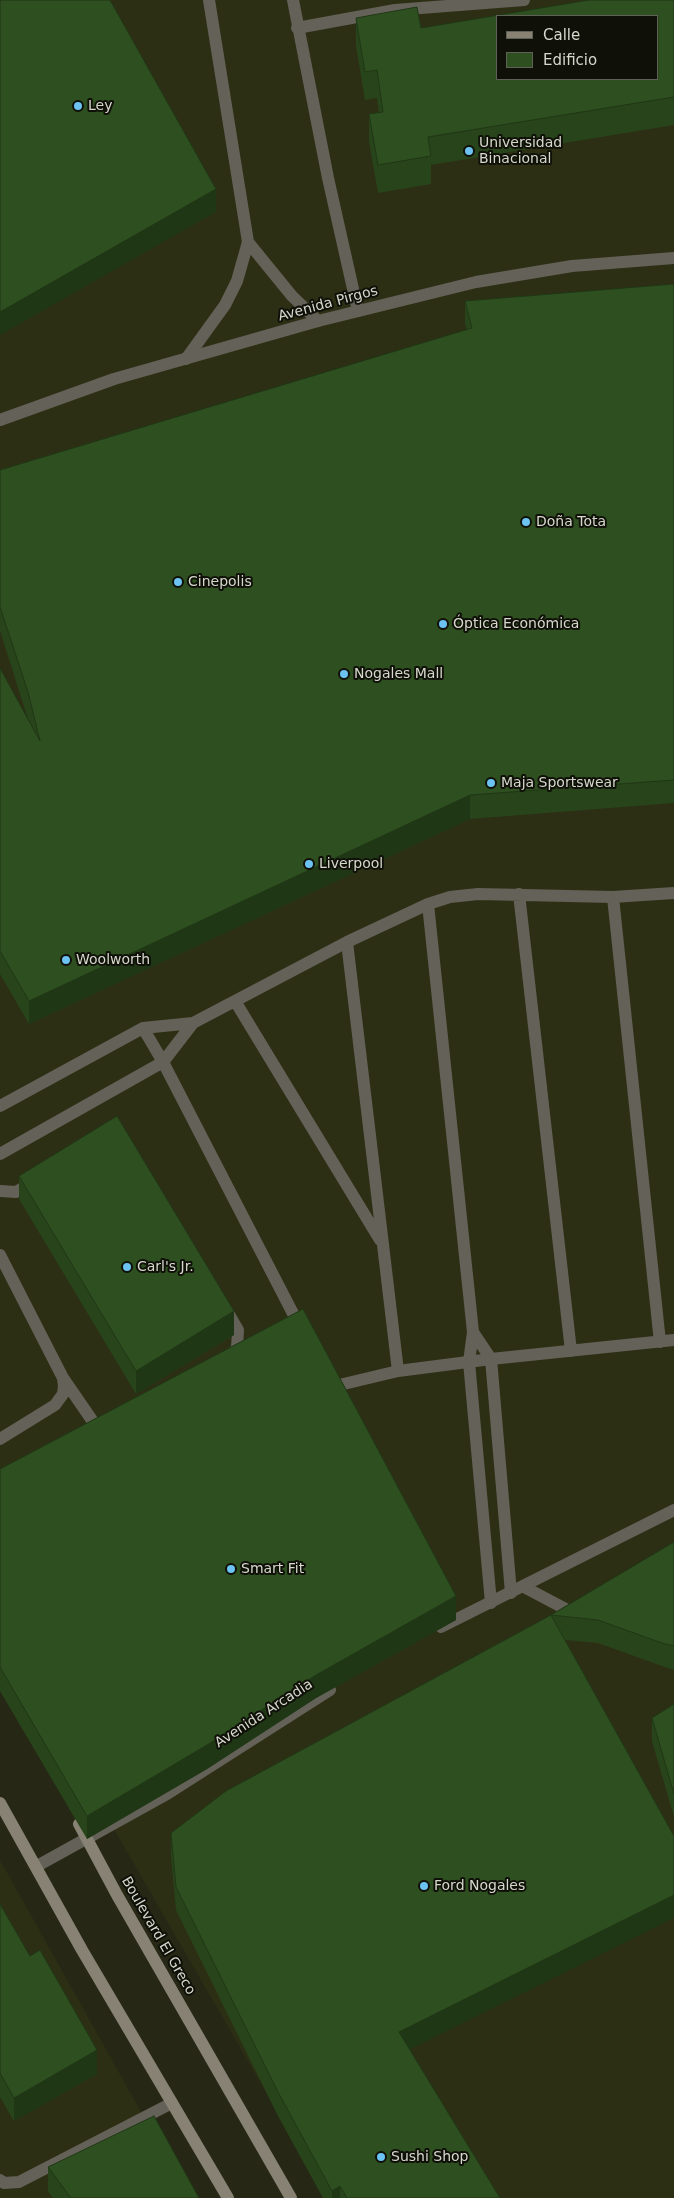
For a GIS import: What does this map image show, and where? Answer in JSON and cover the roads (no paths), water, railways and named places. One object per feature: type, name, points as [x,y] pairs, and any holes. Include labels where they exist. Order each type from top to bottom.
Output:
[{"type":"main road","points":[[0,1802],[82,1950],[228,2198]]},
{"type":"main road","name":"Boulevard El Greco","points":[[71,1811],[117,1895],[291,2198]]},
{"type":"street","points":[[186,358],[224,305],[236,281],[248,242],[209,0]]},
{"type":"street","points":[[293,0],[328,178],[358,311]]},
{"type":"street","points":[[297,28],[394,5],[524,0]]},
{"type":"street","points":[[248,242],[292,296],[318,322]]},
{"type":"street","name":"Avenida Pirgos","points":[[0,420],[114,379],[186,358],[358,311],[486,280],[572,266],[674,258]]},
{"type":"street","points":[[0,1106],[144,1028],[193,1023],[347,942],[428,904],[450,897],[478,894],[519,894],[612,897],[674,893]]},
{"type":"street","points":[[519,894],[571,1351]]},
{"type":"street","points":[[612,897],[660,1342]]},
{"type":"street","points":[[428,904],[472,1332],[469,1362],[491,1602]]},
{"type":"street","points":[[347,942],[398,1371]]},
{"type":"street","points":[[235,1001],[383,1244]]},
{"type":"street","points":[[0,1154],[163,1062],[193,1023]]},
{"type":"street","points":[[144,1028],[307,1340]]},
{"type":"street","points":[[0,1192],[16,1192],[49,1172]]},
{"type":"street","points":[[0,1255],[63,1378],[96,1426],[114,1417]]},
{"type":"street","points":[[220,1364],[229,1359],[237,1348],[238,1330],[223,1304]]},
{"type":"street","points":[[472,1332],[491,1358],[511,1593]]},
{"type":"street","points":[[339,1402],[329,1383],[491,1358],[674,1340]]},
{"type":"street","points":[[0,1439],[56,1405],[63,1394],[63,1378]]},
{"type":"street","points":[[430,1633],[674,1510]]},
{"type":"street","points":[[524,1587],[590,1623]]},
{"type":"street","name":"Avenida Arcadia","points":[[37,1866],[87,1839],[164,1789],[339,1684]]},
{"type":"street","points":[[0,2180],[4,2183],[19,2182],[172,2103]]},
{"type":"place","name":"Ley","points":[[78,106]]},
{"type":"place","name":"Universidad Binacional","points":[[469,151]]},
{"type":"place","name":"Doña Tota","points":[[526,522]]},
{"type":"place","name":"Cinepolis","points":[[178,582]]},
{"type":"place","name":"Óptica Económica","points":[[443,624]]},
{"type":"place","name":"Nogales Mall","points":[[344,674]]},
{"type":"place","name":"Maja Sportswear","points":[[491,783]]},
{"type":"place","name":"Liverpool","points":[[309,864]]},
{"type":"place","name":"Woolworth","points":[[66,960]]},
{"type":"place","name":"Carl's Jr.","points":[[127,1267]]},
{"type":"place","name":"Smart Fit","points":[[231,1569]]},
{"type":"place","name":"Ford Nogales","points":[[424,1886]]},
{"type":"place","name":"Sushi Shop","points":[[381,2157]]}]
